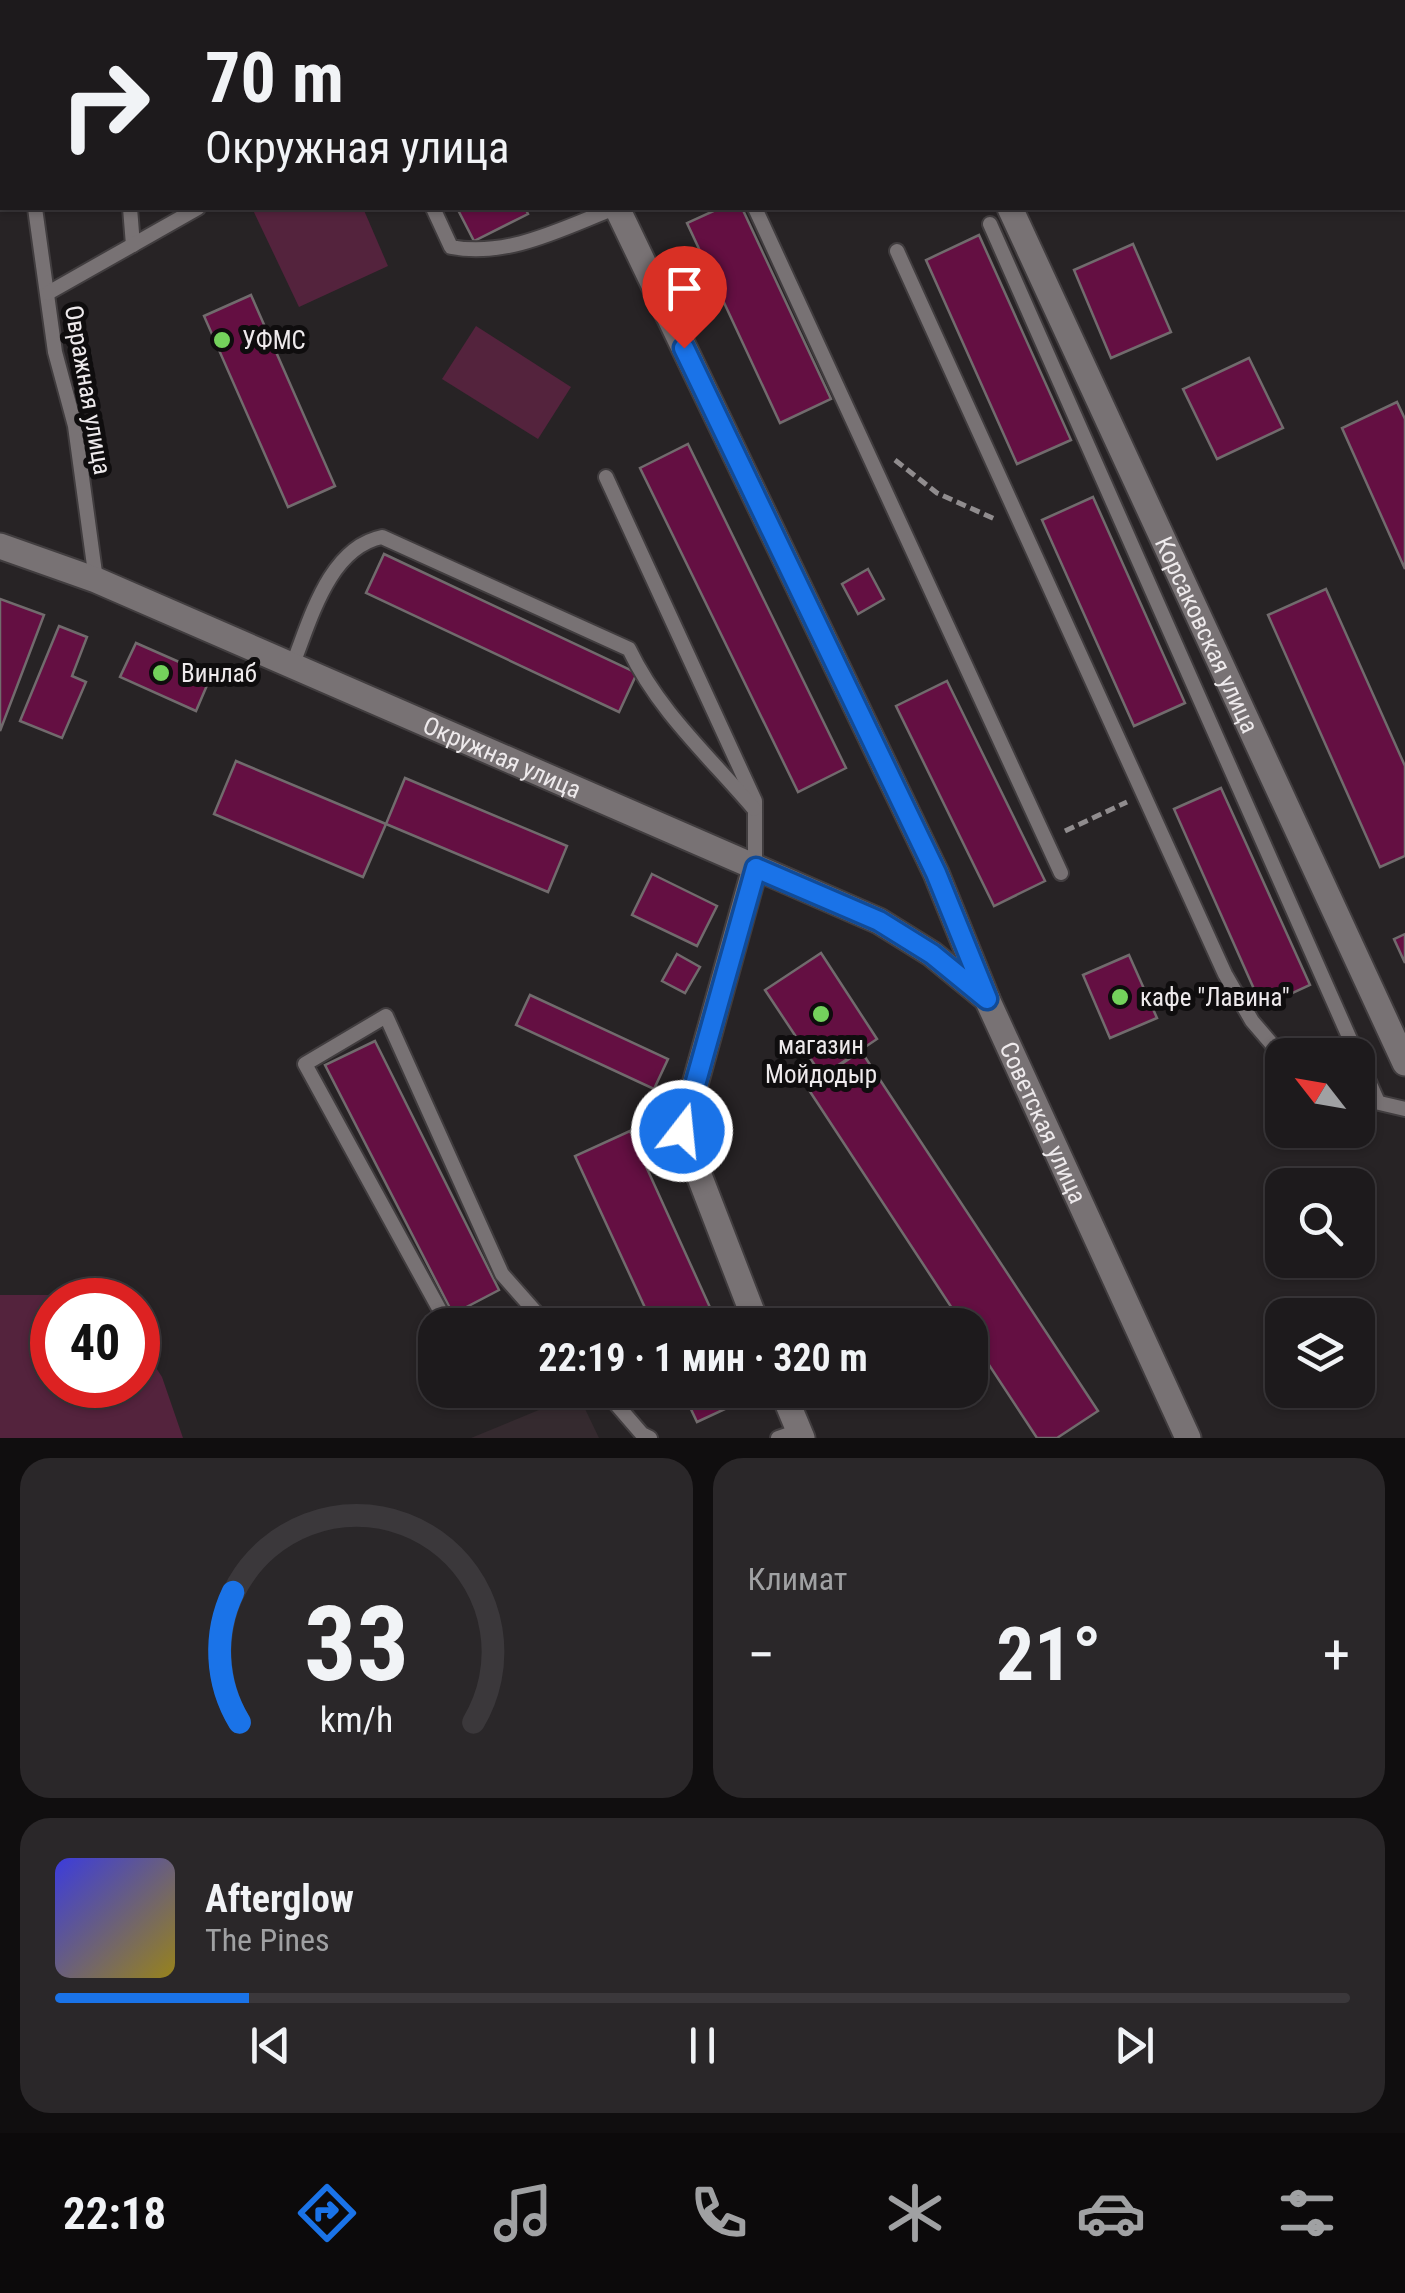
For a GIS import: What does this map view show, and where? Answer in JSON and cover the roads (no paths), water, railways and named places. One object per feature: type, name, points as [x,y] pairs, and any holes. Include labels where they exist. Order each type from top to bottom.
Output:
[{"type":"street","name":"Советская улица","points":[[617,210],[936,873],[987,999],[1188,1438]]},
{"type":"street","name":"Корсаковская улица","points":[[1000,216],[1405,1063]]},
{"type":"street","name":"Окружная улица","points":[[0,546],[96,580],[879,921],[932,954],[987,999]]},
{"type":"street","points":[[750,1308],[682,1131],[756,868]]},
{"type":"street","points":[[786,1408],[793,1436]]},
{"type":"lane","name":"Овражная улица","points":[[35,210],[55,352],[74,426],[96,580]]},
{"type":"lane","points":[[130,210],[133,245]]},
{"type":"lane","points":[[48,293],[194,210]]},
{"type":"lane","points":[[434,210],[451,246],[473,251],[508,248],[611,210]]},
{"type":"lane","points":[[756,210],[1061,872]]},
{"type":"lane","points":[[1000,216],[1349,1038]]},
{"type":"lane","points":[[897,251],[1225,974],[1267,1038]]},
{"type":"lane","points":[[606,478],[755,801],[756,868]]},
{"type":"lane","points":[[292,666],[318,602],[339,565],[364,541],[382,537],[629,649],[640,674],[670,717],[754,810]]},
{"type":"lane","points":[[439,1308],[305,1064],[386,1016],[502,1274],[532,1308]]},
{"type":"lane","points":[[1375,1095],[1378,1102]]},
{"type":"lane","points":[[1375,1101],[1405,1109]]},
{"type":"lane","points":[[620,1408],[650,1438]]},
{"type":"place","name":"УФМС","points":[[222,340]]},
{"type":"place","name":"Винлаб","points":[[161,673]]},
{"type":"place","name":"кафе \"Лавина\"","points":[[1120,997]]},
{"type":"place","name":"магазин Мойдодыр","points":[[821,1014]]}]
